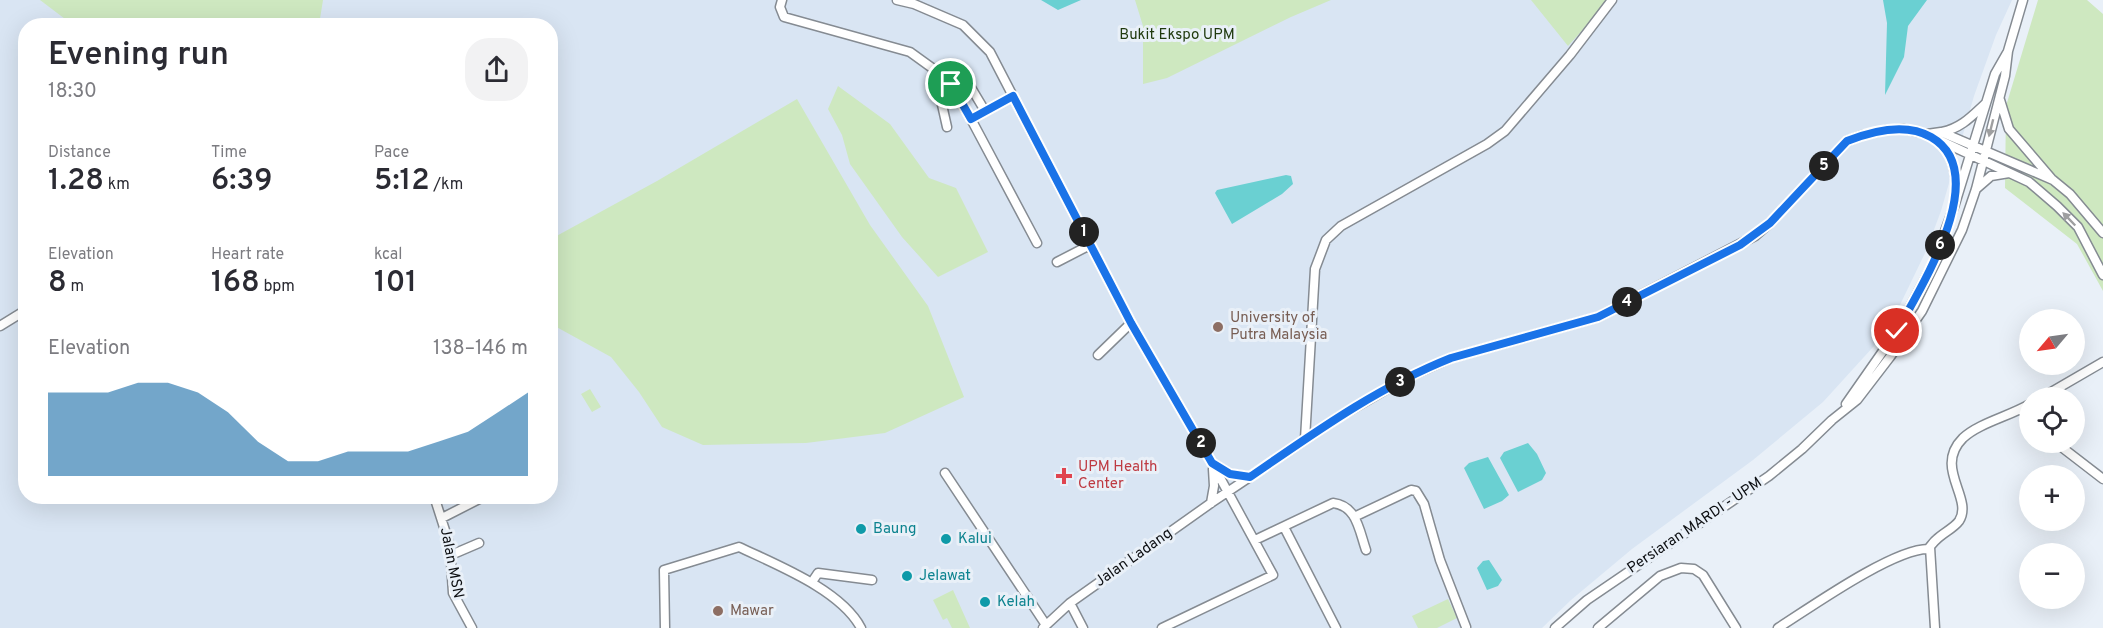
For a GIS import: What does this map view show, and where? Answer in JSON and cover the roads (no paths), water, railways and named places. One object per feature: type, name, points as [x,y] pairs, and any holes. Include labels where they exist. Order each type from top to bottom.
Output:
[{"type":"street","points":[[782,0],[780,7],[784,17],[910,52],[946,78],[971,119],[1037,243]]},
{"type":"street","points":[[897,0],[914,4],[963,26],[990,52],[1131,323],[1212,463],[1273,575],[1162,628]]},
{"type":"street","points":[[1305,439],[1316,269],[1326,240],[1341,226],[1477,150],[1505,131],[1570,55],[1612,0]]},
{"type":"street","name":"Persiaran MARDI - UPM","points":[[1832,420],[1857,400],[1922,311],[1962,230],[1976,189],[2006,76],[2008,51],[2023,0]]},
{"type":"street","name":"Persiaran MARDI - UPM","points":[[1555,628],[1587,600],[1769,476],[1802,449],[1852,397],[1897,331],[1933,264],[1974,146],[1995,74],[2008,51]]},
{"type":"street","points":[[934,69],[947,127]]},
{"type":"street","points":[[946,78],[962,78],[968,81],[985,111]]},
{"type":"street","points":[[971,119],[1013,96]]},
{"type":"street","points":[[1999,96],[2009,129],[2103,233]]},
{"type":"street","points":[[1926,134],[1952,130],[1964,123],[1987,102]]},
{"type":"street","name":"Jalan Ladang","points":[[1044,627],[1070,603],[1211,503],[1305,439],[1376,395],[1451,358],[1598,317],[1740,245],[1770,223],[1847,141],[1886,130],[1904,129],[1926,134]]},
{"type":"street","points":[[1941,132],[2054,180]]},
{"type":"street","points":[[1926,134],[2029,182],[2078,227],[2103,275]]},
{"type":"street","points":[[1942,143],[1951,158],[1956,174],[1955,204]]},
{"type":"street","points":[[1976,189],[1991,176],[2009,173]]},
{"type":"street","points":[[1057,262],[1090,245]]},
{"type":"street","points":[[0,326],[18,315]]},
{"type":"street","points":[[1098,355],[1131,323]]},
{"type":"street","points":[[2060,387],[2103,362]]},
{"type":"street","points":[[1778,628],[1840,589],[1903,554],[1925,548],[1958,522],[1962,512],[1951,461],[1955,449],[1970,432],[2019,409]]},
{"type":"street","points":[[2069,453],[2103,479]]},
{"type":"street","points":[[1212,463],[1230,474],[1250,477]]},
{"type":"street","points":[[1211,503],[1215,476],[1212,463]]},
{"type":"street","points":[[945,473],[1044,627]]},
{"type":"street","points":[[1354,517],[1411,490],[1416,491],[1424,504],[1440,560],[1466,627]]},
{"type":"street","points":[[1255,540],[1333,503],[1343,504],[1354,517],[1366,550]]},
{"type":"street","name":"Jalan MSN","points":[[437,504],[450,546],[453,592],[472,628]]},
{"type":"street","points":[[442,518],[469,504]]},
{"type":"street","points":[[1284,527],[1336,628]]},
{"type":"street","points":[[451,555],[479,543]]},
{"type":"street","points":[[665,628],[664,570],[739,547],[812,582],[855,618],[861,628]]},
{"type":"street","points":[[1925,548],[1935,628]]},
{"type":"street","points":[[1598,628],[1660,576],[1681,568],[1694,569],[1703,575],[1736,628]]},
{"type":"street","points":[[812,582],[818,573],[872,580]]},
{"type":"street","points":[[1070,603],[1083,628]]},
{"type":"water","points":[[1041,0],[1081,0],[1058,10]]},
{"type":"water","points":[[1883,0],[1927,0],[1908,26],[1904,57],[1885,95],[1887,23]]},
{"type":"water","points":[[1286,175],[1291,176],[1293,184],[1282,194],[1232,224],[1215,193],[1217,190]]},
{"type":"water","points":[[1528,443],[1537,454],[1546,473],[1542,480],[1518,492],[1500,458],[1504,452]]},
{"type":"water","points":[[1488,457],[1509,495],[1502,501],[1484,509],[1464,468],[1469,463]]},
{"type":"water","points":[[1489,560],[1502,580],[1498,586],[1487,590],[1477,568],[1483,561]]},
{"type":"place","name":"University of Putra Malaysia","points":[[1218,327]]},
{"type":"place","name":"UPM Health Center","points":[[1064,476]]},
{"type":"place","name":"Baung","points":[[861,529]]},
{"type":"place","name":"Kalui","points":[[946,539]]},
{"type":"place","name":"Jelawat","points":[[907,576]]},
{"type":"place","name":"Kelah","points":[[985,602]]},
{"type":"place","name":"Mawar","points":[[718,611]]},
{"type":"park label","name":"Bukit Ekspo UPM","points":[[1177,35]]}]
